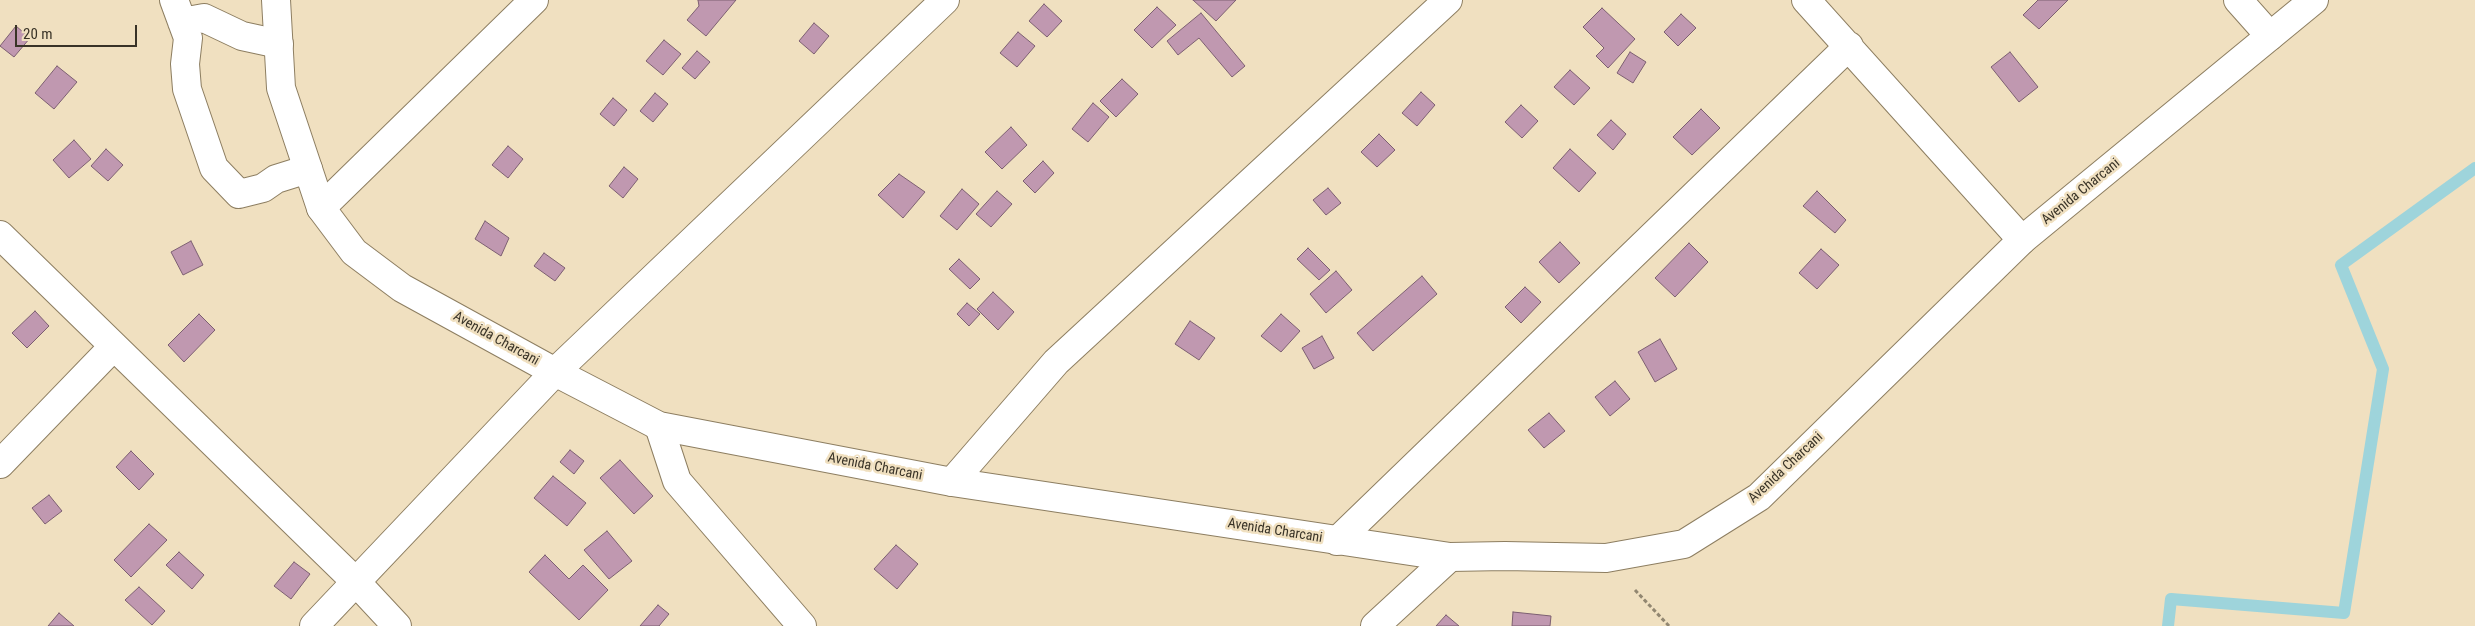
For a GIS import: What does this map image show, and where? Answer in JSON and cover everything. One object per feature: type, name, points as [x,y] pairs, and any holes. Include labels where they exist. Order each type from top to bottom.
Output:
[{"type":"street","name":"Avenida Charcani","points":[[276,0],[281,88],[322,208],[354,252],[402,288],[555,372],[659,426],[952,482],[1450,557],[1606,558],[1684,544],[1759,497],[2022,240],[2314,0]]},
{"type":"street","points":[[322,208],[534,0]]},
{"type":"street","points":[[314,626],[555,372],[946,0]]},
{"type":"street","points":[[952,482],[1056,362],[1448,0]]},
{"type":"street","points":[[1806,0],[2022,240]]},
{"type":"street","points":[[2238,0],[2270,36]]},
{"type":"street","points":[[178,11],[204,18],[242,36],[278,44]]},
{"type":"street","points":[[178,11],[188,38],[185,64],[188,89],[214,168],[239,194],[263,188],[276,179],[308,169]]},
{"type":"street","points":[[1337,541],[1849,46]]},
{"type":"street","points":[[0,235],[356,582],[397,626]]},
{"type":"street","points":[[0,464],[114,346]]},
{"type":"street","points":[[659,426],[677,481],[790,622]]},
{"type":"street","points":[[1375,626],[1450,557]]},
{"type":"path","points":[[1606,558],[1669,626]]},
{"type":"building","points":[[698,0],[736,0],[706,36],[687,20],[699,6]]},
{"type":"building","points":[[1193,0],[1236,0],[1216,21]]},
{"type":"building","points":[[2038,0],[2068,0],[2039,29],[2023,15]]},
{"type":"building","points":[[1044,4],[1062,21],[1047,37],[1029,21]]},
{"type":"building","points":[[1157,7],[1176,25],[1152,48],[1134,30]]},
{"type":"building","points":[[1602,8],[1635,39],[1608,68],[1596,56],[1604,48],[1583,27]]},
{"type":"building","points":[[1201,13],[1245,66],[1232,77],[1199,38],[1178,55],[1167,41]]},
{"type":"building","points":[[1681,14],[1696,28],[1678,46],[1664,32]]},
{"type":"building","points":[[814,23],[829,36],[814,54],[799,41]]},
{"type":"building","points":[[16,26],[30,38],[14,57],[0,46]]},
{"type":"building","points":[[1018,32],[1035,46],[1017,67],[1000,53]]},
{"type":"building","points":[[664,40],[681,54],[663,75],[646,61]]},
{"type":"building","points":[[697,51],[710,62],[695,79],[682,68]]},
{"type":"building","points":[[1630,52],[1646,62],[1633,83],[1617,73]]},
{"type":"building","points":[[2010,52],[2038,87],[2019,102],[1991,67]]},
{"type":"building","points":[[57,66],[77,82],[54,109],[35,93]]},
{"type":"building","points":[[1570,70],[1590,88],[1574,105],[1554,87]]},
{"type":"building","points":[[1122,79],[1138,94],[1116,117],[1100,101]]},
{"type":"building","points":[[1421,92],[1435,105],[1417,126],[1402,113]]},
{"type":"building","points":[[655,93],[668,104],[653,122],[640,111]]},
{"type":"building","points":[[613,98],[627,110],[614,126],[600,114]]},
{"type":"building","points":[[1093,103],[1109,117],[1088,142],[1072,129]]},
{"type":"building","points":[[1521,105],[1538,121],[1522,138],[1505,122]]},
{"type":"building","points":[[1701,109],[1720,128],[1692,155],[1673,137]]},
{"type":"building","points":[[1611,120],[1626,134],[1613,150],[1597,135]]},
{"type":"building","points":[[1011,127],[1027,145],[1002,169],[985,152]]},
{"type":"building","points":[[1379,134],[1395,150],[1377,167],[1361,152]]},
{"type":"building","points":[[74,140],[91,159],[69,178],[53,160]]},
{"type":"building","points":[[508,146],[523,159],[508,178],[492,165]]},
{"type":"building","points":[[106,149],[123,165],[108,181],[91,166]]},
{"type":"building","points":[[1570,149],[1596,173],[1579,192],[1553,168]]},
{"type":"building","points":[[1043,161],[1054,173],[1035,193],[1023,181]]},
{"type":"building","points":[[624,167],[638,179],[623,198],[609,186]]},
{"type":"building","points":[[899,174],[925,192],[903,218],[878,195]]},
{"type":"building","points":[[1328,188],[1341,203],[1326,215],[1313,200]]},
{"type":"building","points":[[962,189],[979,204],[957,230],[940,216]]},
{"type":"building","points":[[997,191],[1012,204],[991,227],[976,214]]},
{"type":"building","points":[[1817,191],[1846,220],[1835,233],[1803,206]]},
{"type":"building","points":[[485,221],[509,238],[501,256],[475,239]]},
{"type":"building","points":[[191,241],[203,265],[183,275],[171,252]]},
{"type":"building","points":[[1560,242],[1580,263],[1559,283],[1539,262]]},
{"type":"building","points":[[1689,243],[1708,262],[1675,297],[1655,278]]},
{"type":"building","points":[[1308,248],[1330,270],[1319,280],[1297,259]]},
{"type":"building","points":[[1821,249],[1839,265],[1817,289],[1799,273]]},
{"type":"building","points":[[544,253],[565,268],[555,281],[534,266]]},
{"type":"building","points":[[959,259],[980,279],[970,289],[949,269]]},
{"type":"building","points":[[1336,271],[1352,290],[1326,313],[1310,294]]},
{"type":"building","points":[[1422,276],[1437,294],[1373,351],[1357,333]]},
{"type":"building","points":[[1525,287],[1541,302],[1521,323],[1505,307]]},
{"type":"building","points":[[993,292],[1014,312],[998,330],[977,309]]},
{"type":"building","points":[[967,303],[980,314],[969,326],[957,314]]},
{"type":"building","points":[[35,311],[49,326],[27,348],[12,333]]},
{"type":"building","points":[[199,314],[215,330],[184,362],[168,345]]},
{"type":"building","points":[[1281,314],[1300,331],[1281,352],[1261,336]]},
{"type":"building","points":[[1190,321],[1215,338],[1199,360],[1175,344]]},
{"type":"building","points":[[1322,336],[1334,358],[1314,369],[1302,348]]},
{"type":"building","points":[[1660,339],[1677,369],[1655,382],[1638,352]]},
{"type":"building","points":[[1615,381],[1630,399],[1610,416],[1595,397]]},
{"type":"building","points":[[1549,413],[1565,431],[1544,448],[1528,430]]},
{"type":"building","points":[[570,450],[584,461],[574,474],[560,462]]},
{"type":"building","points":[[131,451],[154,474],[139,490],[116,467]]},
{"type":"building","points":[[620,460],[653,496],[634,514],[600,478]]},
{"type":"building","points":[[553,476],[586,503],[567,526],[534,498]]},
{"type":"building","points":[[49,495],[62,511],[45,524],[32,508]]},
{"type":"building","points":[[149,524],[167,540],[131,577],[114,560]]},
{"type":"building","points":[[607,531],[632,561],[609,579],[584,550]]},
{"type":"building","points":[[896,545],[918,564],[897,589],[874,569]]},
{"type":"building","points":[[179,552],[204,575],[192,589],[166,565]]},
{"type":"building","points":[[545,555],[569,579],[583,565],[608,590],[579,620],[529,572]]},
{"type":"building","points":[[294,562],[310,574],[291,599],[274,586]]},
{"type":"building","points":[[139,587],[165,611],[152,625],[125,600]]},
{"type":"building","points":[[658,605],[669,614],[659,626],[640,626]]},
{"type":"building","points":[[1513,612],[1551,616],[1550,626],[1512,626]]},
{"type":"building","points":[[59,613],[74,626],[48,626]]},
{"type":"building","points":[[1446,615],[1459,626],[1436,626]]},
{"type":"waterway","points":[[2168,626],[2171,599],[2344,613],[2383,369],[2341,265],[2475,168]]}]
